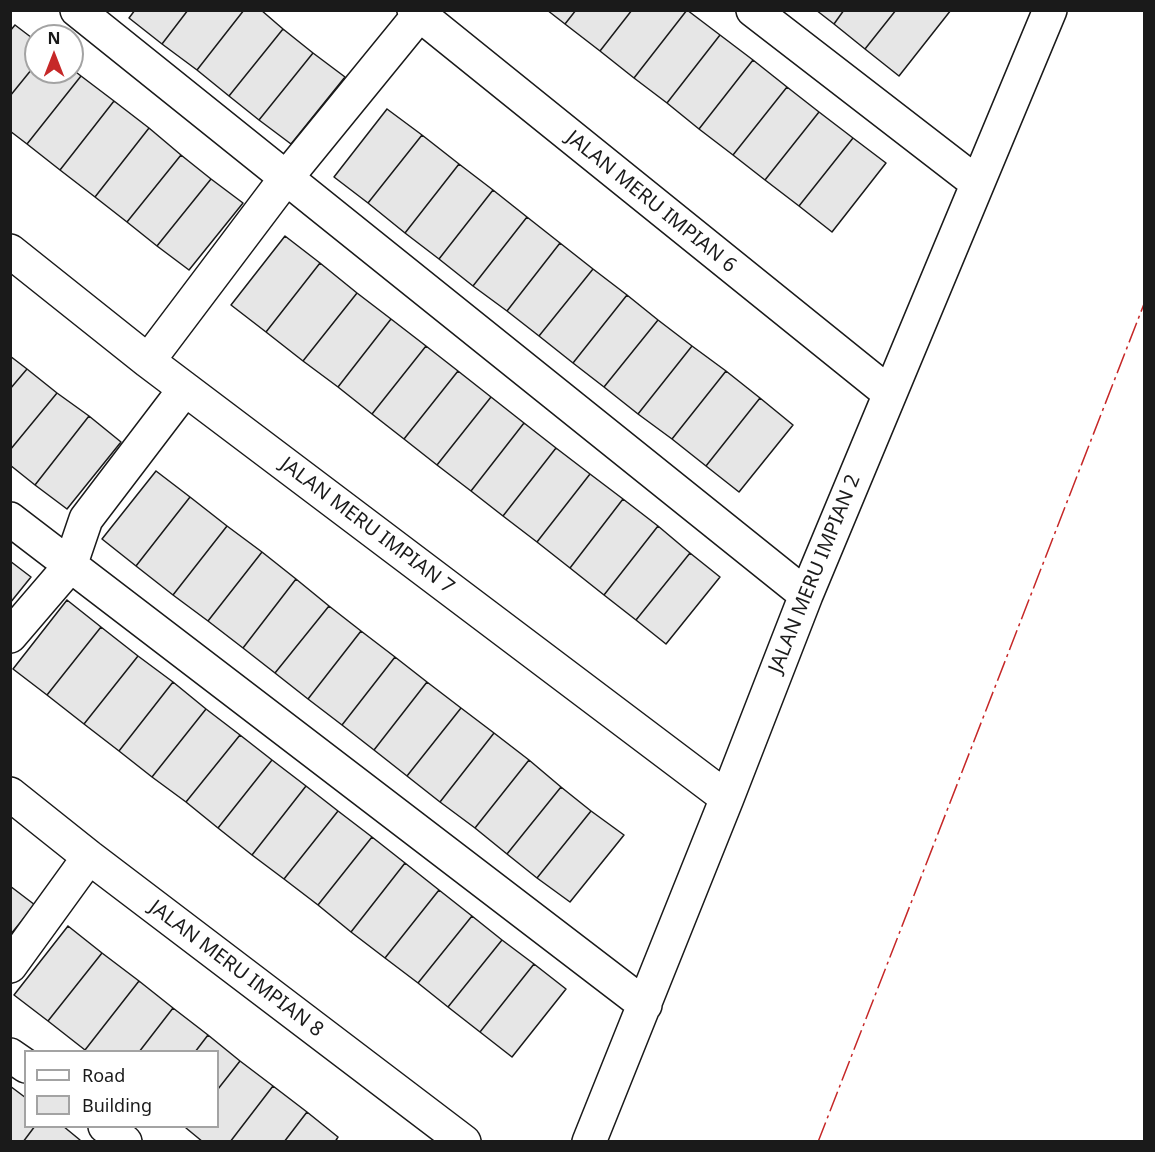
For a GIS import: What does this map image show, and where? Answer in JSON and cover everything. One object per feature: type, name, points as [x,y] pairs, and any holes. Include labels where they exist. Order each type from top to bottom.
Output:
[{"type":"street","points":[[77,10],[806,595]]},
{"type":"street","points":[[753,10],[977,183]]},
{"type":"street","name":"JALAN MERU IMPIAN 2","points":[[589,1142],[806,595],[1050,10]]},
{"type":"street","points":[[148,361],[286,178],[419,12]]},
{"type":"street","name":"JALAN MERU IMPIAN 6","points":[[419,12],[889,393]]},
{"type":"street","name":"JALAN MERU IMPIAN 7","points":[[10,251],[148,361],[727,798]]},
{"type":"street","points":[[10,636],[70,566],[86,519],[185,389]]},
{"type":"street","points":[[10,519],[645,1005]]},
{"type":"street","name":"JALAN MERU IMPIAN 8","points":[[10,794],[89,857],[464,1142]]},
{"type":"street","points":[[10,966],[89,857]]},
{"type":"street","points":[[10,1055],[24,1065]]},
{"type":"street","points":[[108,1128],[125,1142]]},
{"type":"building","points":[[135,10],[188,10],[162,44],[129,18]]},
{"type":"building","points":[[188,10],[244,10],[197,70],[162,44]]},
{"type":"building","points":[[244,10],[261,10],[283,29],[229,96],[197,70]]},
{"type":"building","points":[[547,10],[576,10],[565,24]]},
{"type":"building","points":[[576,10],[632,10],[600,51],[565,24]]},
{"type":"building","points":[[632,10],[687,10],[634,78],[600,51]]},
{"type":"building","points":[[687,10],[720,35],[667,103],[634,78]]},
{"type":"building","points":[[816,10],[844,10],[834,24]]},
{"type":"building","points":[[844,10],[896,10],[865,49],[834,24]]},
{"type":"building","points":[[896,10],[951,10],[899,76],[865,49]]},
{"type":"building","points":[[15,25],[24,32],[24,79],[10,96],[10,31]]},
{"type":"building","points":[[283,29],[313,53],[259,120],[229,96]]},
{"type":"building","points":[[720,35],[753,60],[699,129],[667,103]]},
{"type":"building","points":[[313,53],[345,77],[291,144],[259,120]]},
{"type":"building","points":[[753,60],[787,87],[733,155],[699,129]]},
{"type":"building","points":[[84,78],[114,101],[60,170],[27,144],[75,84],[84,84]]},
{"type":"building","points":[[24,79],[24,84],[75,84],[27,144],[10,131],[10,96]]},
{"type":"building","points":[[787,87],[819,112],[765,180],[733,155]]},
{"type":"building","points":[[114,101],[149,128],[95,197],[60,170]]},
{"type":"building","points":[[387,109],[422,135],[368,203],[334,177]]},
{"type":"building","points":[[819,112],[853,138],[799,206],[765,180]]},
{"type":"building","points":[[149,128],[181,155],[127,222],[95,197]]},
{"type":"building","points":[[422,135],[459,164],[405,233],[368,203]]},
{"type":"building","points":[[853,138],[886,163],[832,232],[799,206]]},
{"type":"building","points":[[181,155],[211,179],[157,246],[127,222]]},
{"type":"building","points":[[459,164],[493,190],[439,259],[405,233]]},
{"type":"building","points":[[211,179],[243,203],[189,270],[157,246]]},
{"type":"building","points":[[493,190],[527,217],[473,286],[439,259]]},
{"type":"building","points":[[527,217],[560,243],[507,311],[473,286]]},
{"type":"building","points":[[285,236],[320,263],[266,332],[231,305]]},
{"type":"building","points":[[560,243],[593,269],[539,336],[507,311]]},
{"type":"building","points":[[320,263],[357,293],[303,361],[266,332]]},
{"type":"building","points":[[593,269],[627,295],[573,363],[539,336]]},
{"type":"building","points":[[357,293],[391,319],[338,387],[303,361]]},
{"type":"building","points":[[627,295],[658,320],[604,387],[573,363]]},
{"type":"building","points":[[391,319],[426,346],[372,414],[338,387]]},
{"type":"building","points":[[658,320],[692,346],[638,414],[604,387]]},
{"type":"building","points":[[426,346],[458,371],[404,439],[372,414]]},
{"type":"building","points":[[692,346],[726,371],[672,439],[638,414]]},
{"type":"building","points":[[10,356],[27,369],[10,389]]},
{"type":"building","points":[[27,369],[57,393],[10,450],[10,389]]},
{"type":"building","points":[[458,371],[491,397],[437,465],[404,439]]},
{"type":"building","points":[[726,371],[760,398],[706,466],[672,439]]},
{"type":"building","points":[[57,393],[89,416],[35,485],[10,465],[10,450]]},
{"type":"building","points":[[491,397],[524,423],[471,491],[437,465]]},
{"type":"building","points":[[760,398],[793,425],[739,492],[706,466]]},
{"type":"building","points":[[89,416],[121,442],[67,509],[35,485]]},
{"type":"building","points":[[524,423],[556,448],[503,516],[471,491]]},
{"type":"building","points":[[556,448],[590,474],[537,542],[503,516]]},
{"type":"building","points":[[156,471],[190,497],[136,566],[102,539]]},
{"type":"building","points":[[590,474],[623,499],[570,568],[537,542]]},
{"type":"building","points":[[190,497],[227,526],[173,595],[136,566]]},
{"type":"building","points":[[623,499],[658,526],[604,595],[570,568]]},
{"type":"building","points":[[227,526],[262,552],[208,621],[173,595]]},
{"type":"building","points":[[658,526],[690,553],[636,620],[604,595]]},
{"type":"building","points":[[262,552],[296,579],[243,648],[208,621]]},
{"type":"building","points":[[690,553],[720,577],[666,644],[636,620]]},
{"type":"building","points":[[10,561],[31,577],[10,603]]},
{"type":"building","points":[[296,579],[329,606],[275,673],[243,648]]},
{"type":"building","points":[[67,600],[101,627],[47,695],[13,669]]},
{"type":"building","points":[[329,606],[361,631],[308,699],[275,673]]},
{"type":"building","points":[[101,627],[138,656],[84,724],[47,695]]},
{"type":"building","points":[[361,631],[395,657],[342,725],[308,699]]},
{"type":"building","points":[[138,656],[173,682],[119,751],[84,724]]},
{"type":"building","points":[[395,657],[427,682],[374,750],[342,725]]},
{"type":"building","points":[[173,682],[206,709],[152,777],[119,751]]},
{"type":"building","points":[[427,682],[461,708],[407,776],[374,750]]},
{"type":"building","points":[[461,708],[494,733],[440,802],[407,776]]},
{"type":"building","points":[[206,709],[240,735],[186,802],[152,777]]},
{"type":"building","points":[[494,733],[529,760],[475,828],[440,802]]},
{"type":"building","points":[[240,735],[272,760],[218,828],[186,802]]},
{"type":"building","points":[[272,760],[306,786],[252,855],[218,828]]},
{"type":"building","points":[[529,760],[561,787],[507,854],[475,828]]},
{"type":"building","points":[[306,786],[338,811],[284,879],[252,855]]},
{"type":"building","points":[[561,787],[591,811],[537,878],[507,854]]},
{"type":"building","points":[[338,811],[372,837],[318,905],[284,879]]},
{"type":"building","points":[[591,811],[624,835],[570,902],[537,878]]},
{"type":"building","points":[[372,837],[405,863],[351,932],[318,905]]},
{"type":"building","points":[[405,863],[439,890],[385,958],[351,932]]},
{"type":"building","points":[[10,886],[35,905],[10,935]]},
{"type":"building","points":[[439,890],[472,916],[418,983],[385,958]]},
{"type":"building","points":[[472,916],[502,940],[448,1007],[418,983]]},
{"type":"building","points":[[68,926],[102,953],[48,1021],[14,995]]},
{"type":"building","points":[[502,940],[534,964],[480,1032],[448,1007]]},
{"type":"building","points":[[102,953],[139,981],[85,1050],[48,1021]]},
{"type":"building","points":[[534,964],[566,989],[512,1057],[480,1032]]},
{"type":"building","points":[[139,981],[173,1008],[141,1050],[85,1050]]},
{"type":"building","points":[[173,1008],[208,1035],[197,1050],[141,1050]]},
{"type":"building","points":[[208,1035],[240,1061],[219,1088],[219,1050],[197,1050]]},
{"type":"building","points":[[240,1061],[273,1086],[230,1142],[203,1142],[186,1128],[219,1128],[219,1088]]},
{"type":"building","points":[[10,1086],[24,1096],[24,1128],[34,1128],[23,1142],[10,1142]]},
{"type":"building","points":[[273,1086],[307,1112],[284,1142],[230,1142]]},
{"type":"building","points":[[307,1112],[338,1137],[335,1142],[284,1142]]},
{"type":"building","points":[[34,1128],[65,1128],[80,1140],[79,1142],[23,1142]]},
{"type":"power","points":[[818,1142],[1144,304]]}]
